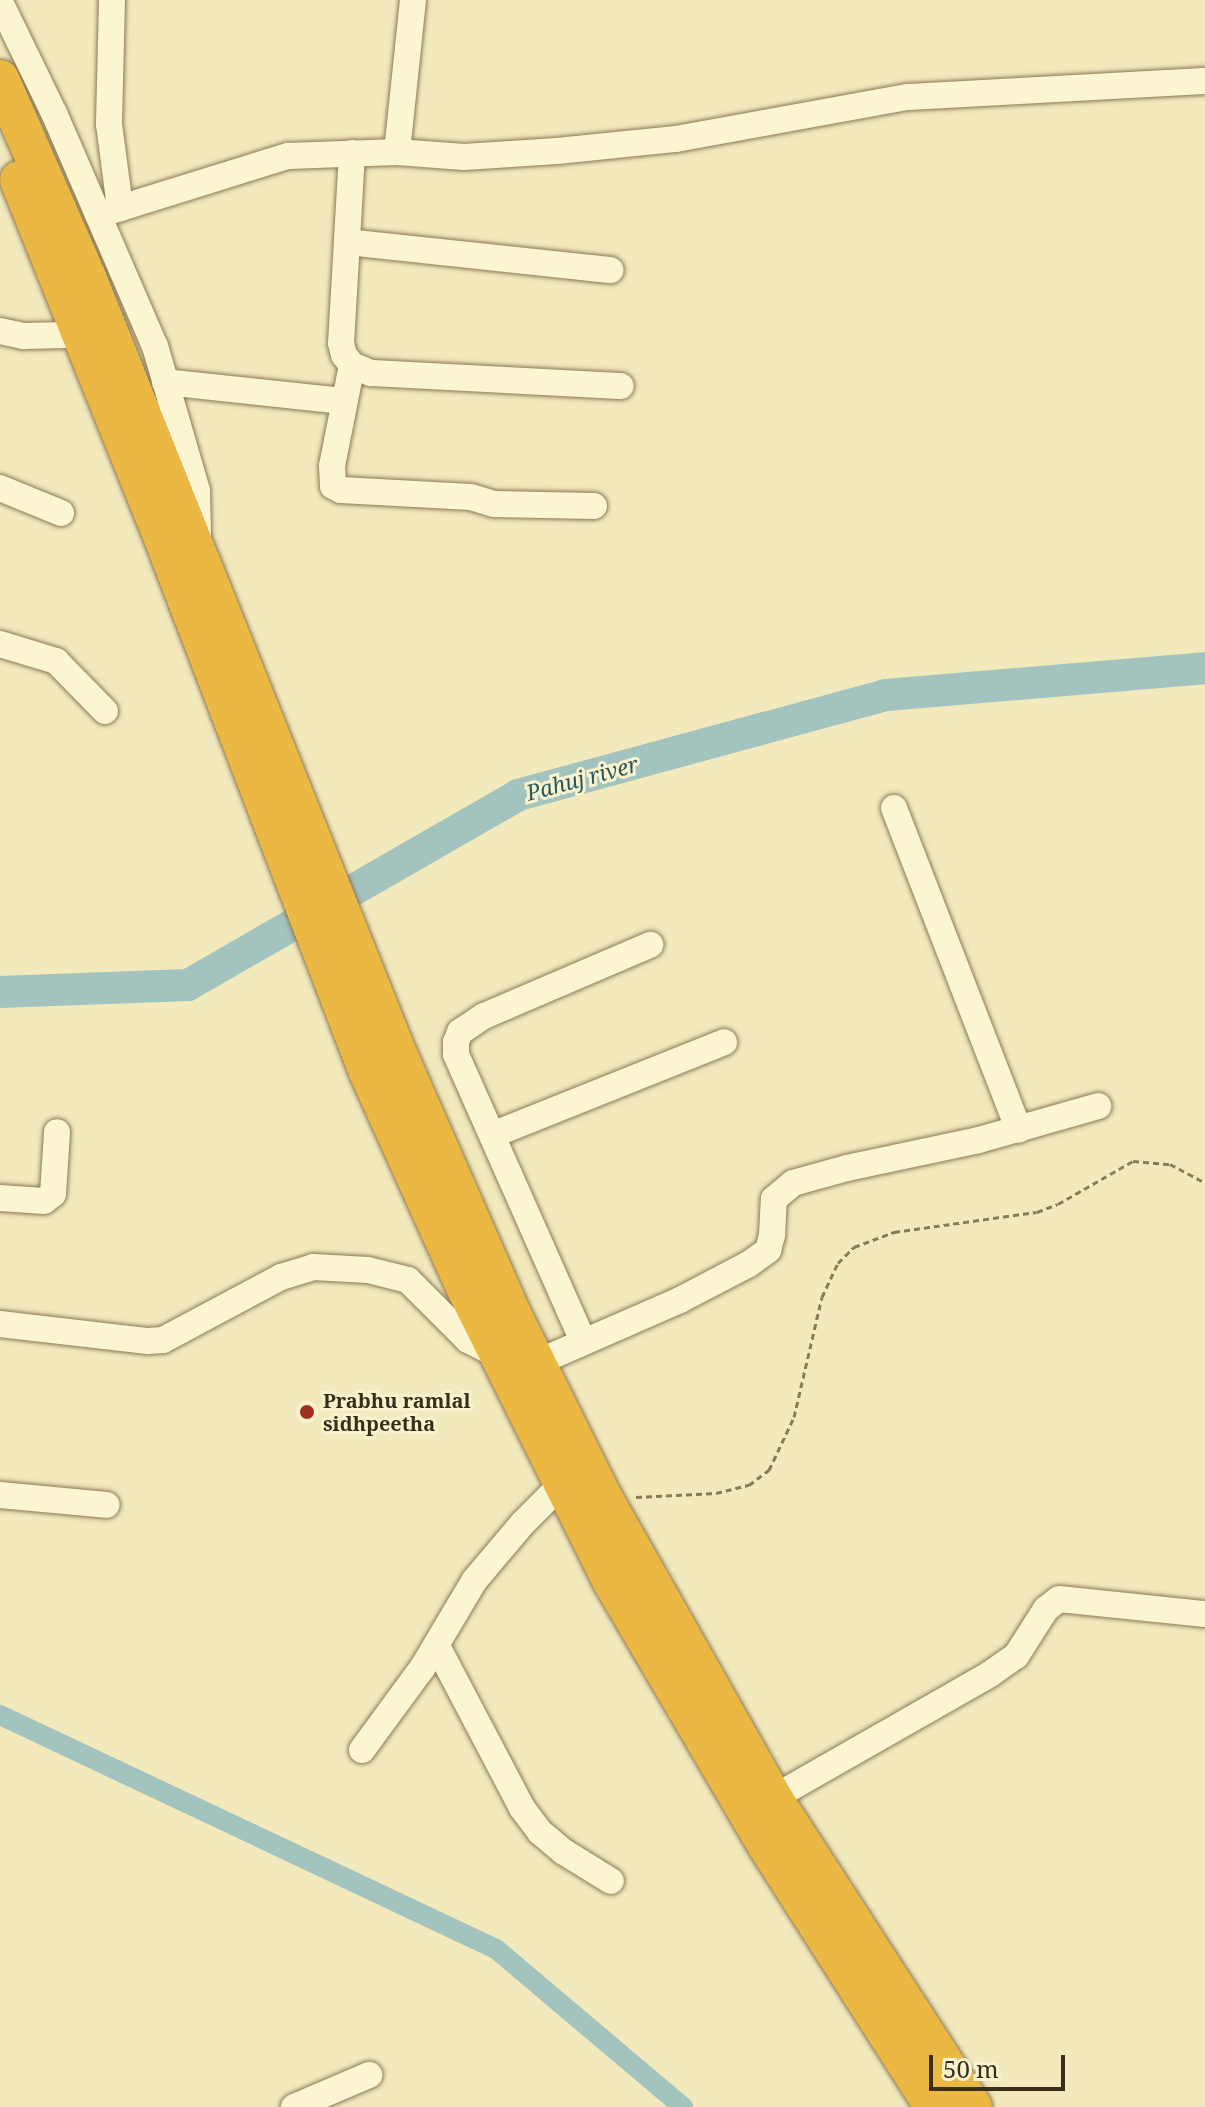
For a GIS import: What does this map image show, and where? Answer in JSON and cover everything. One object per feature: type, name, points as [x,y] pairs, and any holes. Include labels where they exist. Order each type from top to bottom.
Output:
[{"type":"highway","points":[[0,79],[87,277],[154,480],[161,533],[253,731],[499,1356],[561,1485],[704,1743],[827,1944],[934,2107]]},
{"type":"highway","points":[[0,133],[154,480],[198,551],[253,731]]},
{"type":"highway","points":[[383,1063],[604,1499],[773,1798],[973,2107]]},
{"type":"street","points":[[109,211],[112,0]]},
{"type":"street","points":[[397,152],[413,0]]},
{"type":"street","points":[[0,2],[109,211],[155,346],[197,491],[198,551]]},
{"type":"street","points":[[109,211],[274,159],[352,153],[397,152],[464,157],[557,151],[676,139],[908,97],[1205,81]]},
{"type":"street","points":[[352,153],[341,343],[344,355],[352,365],[371,373],[621,386]]},
{"type":"street","points":[[0,172],[6,199],[111,444],[161,533]]},
{"type":"street","points":[[347,242],[611,270]]},
{"type":"street","points":[[0,331],[24,336],[66,335]]},
{"type":"street","points":[[352,365],[331,479],[333,486],[341,490],[471,497],[494,504],[594,506]]},
{"type":"street","points":[[165,382],[344,401]]},
{"type":"street","points":[[0,488],[61,513]]},
{"type":"street","points":[[0,644],[56,661],[105,711]]},
{"type":"street","points":[[894,808],[1019,1130]]},
{"type":"street","points":[[583,1341],[456,1054],[460,1032],[531,993],[650,945]]},
{"type":"street","points":[[492,1135],[724,1042]]},
{"type":"street","points":[[536,1363],[680,1300],[733,1273],[768,1250],[774,1199],[793,1183],[1019,1130],[1098,1106]]},
{"type":"street","points":[[0,1198],[44,1201],[53,1194],[57,1132]]},
{"type":"street","points":[[0,1324],[148,1341],[163,1340],[281,1277],[313,1267],[368,1270],[408,1280],[468,1340],[499,1356]]},
{"type":"street","points":[[362,1750],[437,1646],[456,1609],[494,1555],[561,1485]]},
{"type":"street","points":[[0,1495],[107,1505]]},
{"type":"street","points":[[773,1798],[990,1674],[1016,1656],[1046,1609],[1059,1599],[1205,1614]]},
{"type":"street","points":[[437,1646],[522,1808],[540,1832],[564,1852],[611,1881]]},
{"type":"street","points":[[294,2107],[369,2075]]},
{"type":"path","points":[[604,1499],[716,1493],[749,1485],[769,1470],[794,1417],[822,1297],[838,1263],[854,1247],[869,1239],[894,1232],[1037,1212],[1058,1204],[1133,1161],[1170,1164],[1205,1183]]},
{"type":"waterway","name":"Pahuj river","points":[[0,992],[188,985],[518,795],[886,695],[1205,668]]},
{"type":"waterway","points":[[0,1715],[496,1949],[683,2107]]},
{"type":"place","name":"Prabhu ramlal sidhpeetha","points":[[307,1412]]}]
